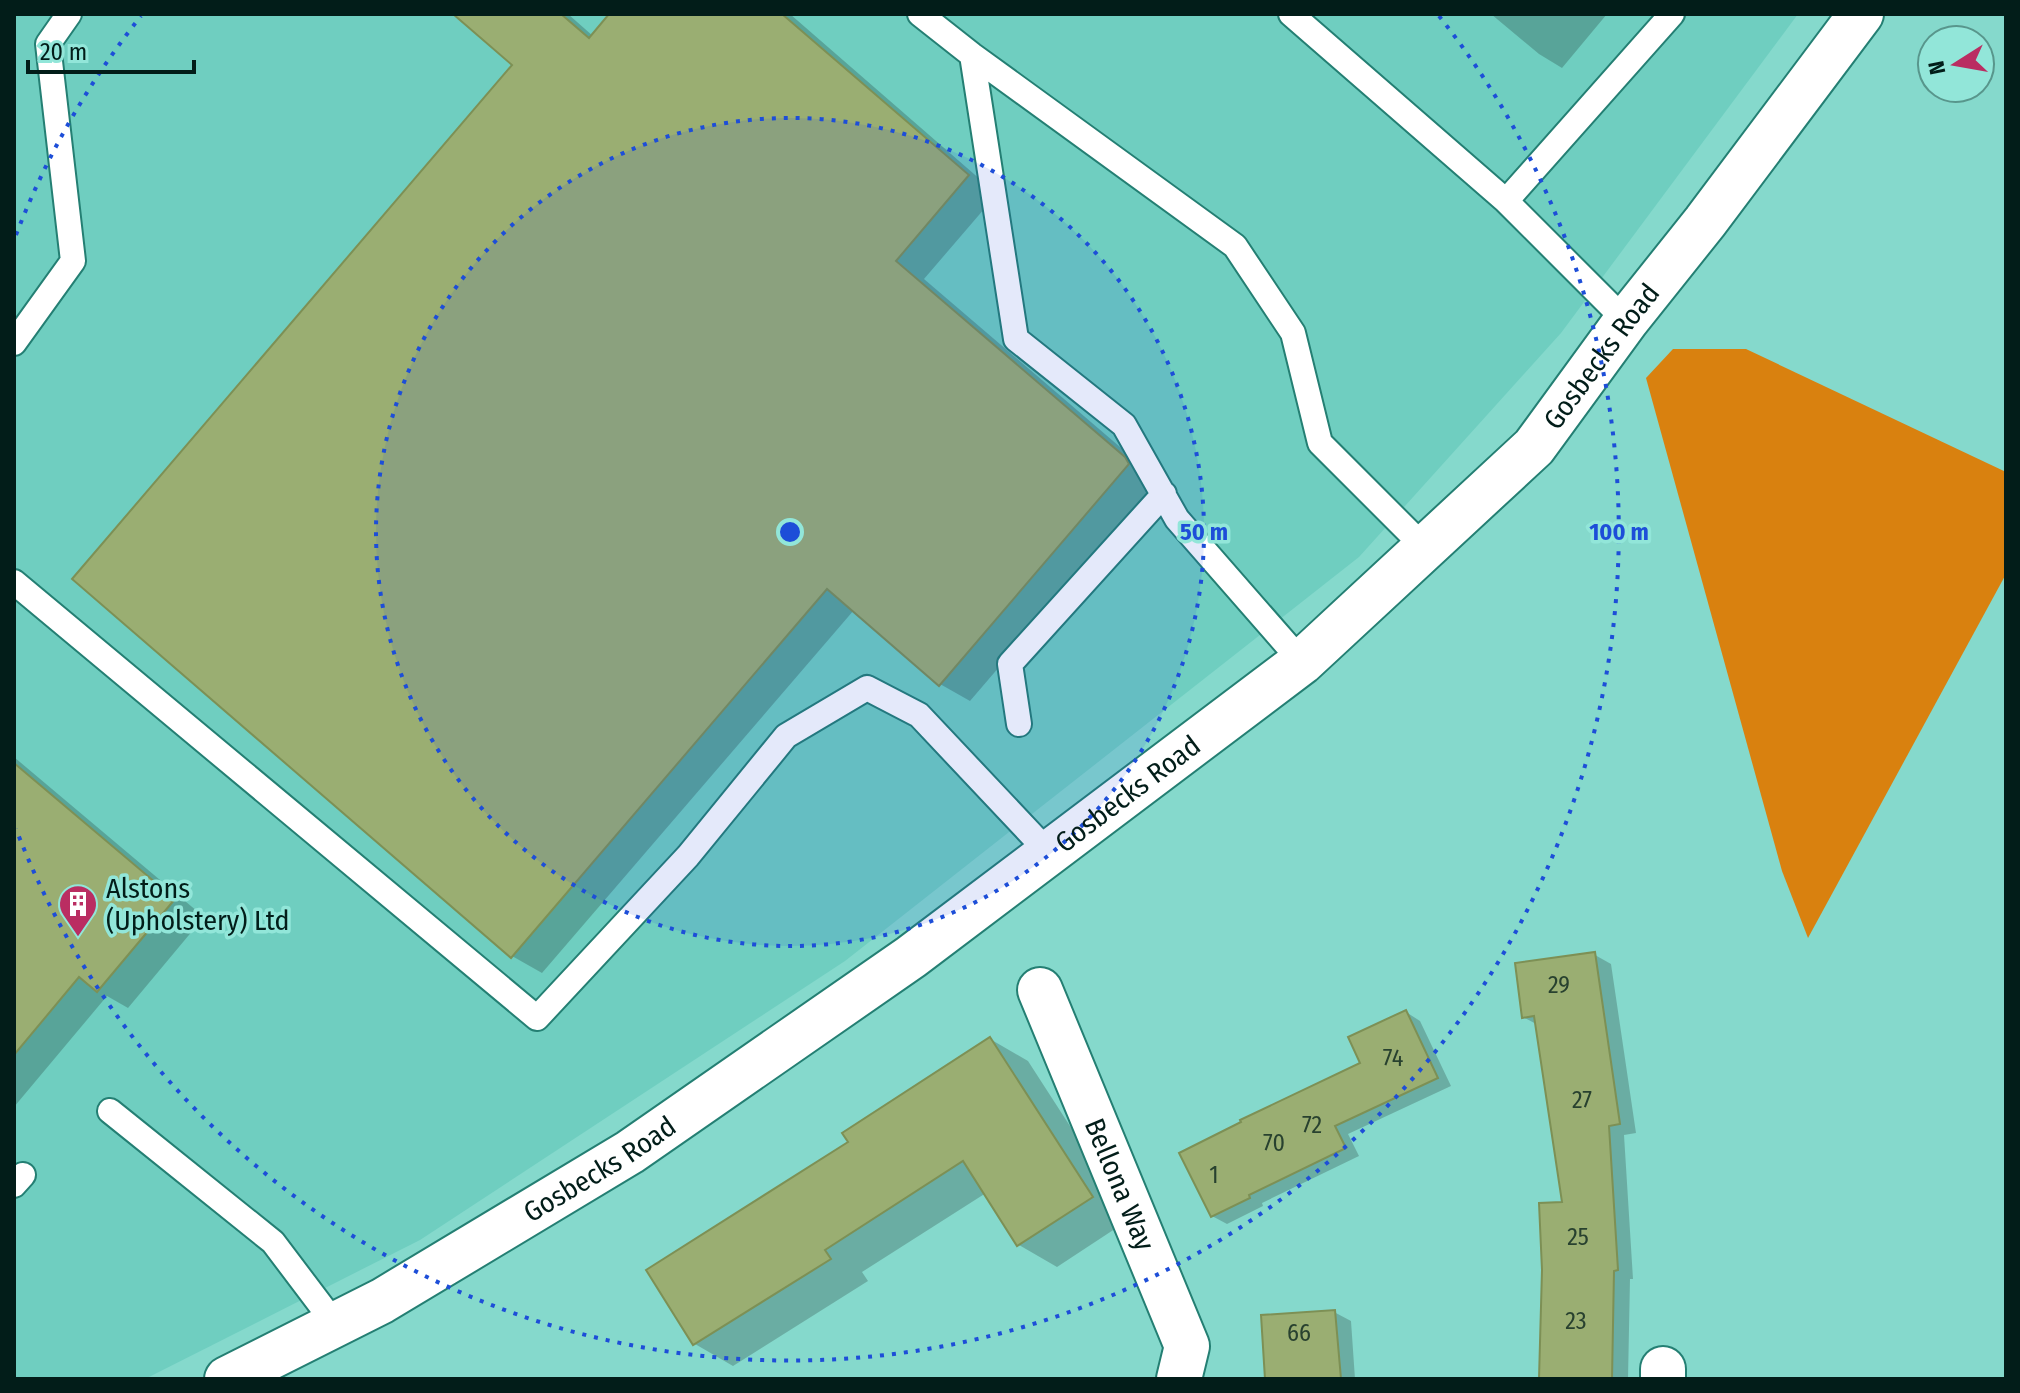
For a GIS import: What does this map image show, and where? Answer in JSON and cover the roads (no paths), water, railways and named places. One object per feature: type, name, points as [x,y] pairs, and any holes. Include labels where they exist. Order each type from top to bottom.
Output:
[{"type":"street","name":"Gosbecks Road","points":[[227,1379],[382,1301],[630,1152],[911,957],[1302,662],[1534,447],[1626,321],[1861,14]]},
{"type":"street","name":"Bellona Way","points":[[1040,990],[1187,1346],[1179,1379]]},
{"type":"lane","points":[[14,343],[73,261],[48,44],[69,14]]},
{"type":"lane","points":[[920,14],[1235,246],[1293,333],[1320,443],[1425,548]]},
{"type":"lane","points":[[1291,14],[1506,201],[1626,321]]},
{"type":"lane","points":[[1506,201],[1672,14]]},
{"type":"lane","points":[[972,55],[1016,339],[1124,425],[1177,519],[1302,662]]},
{"type":"lane","points":[[1019,724],[1010,664],[1164,494]]},
{"type":"lane","points":[[14,582],[537,1018],[688,856],[786,736],[867,688],[919,715],[1049,853]]},
{"type":"lane","points":[[110,1111],[273,1242],[335,1324]]},
{"type":"place","name":"Alstons (Upholstery) Ltd","points":[[78,938]]}]
